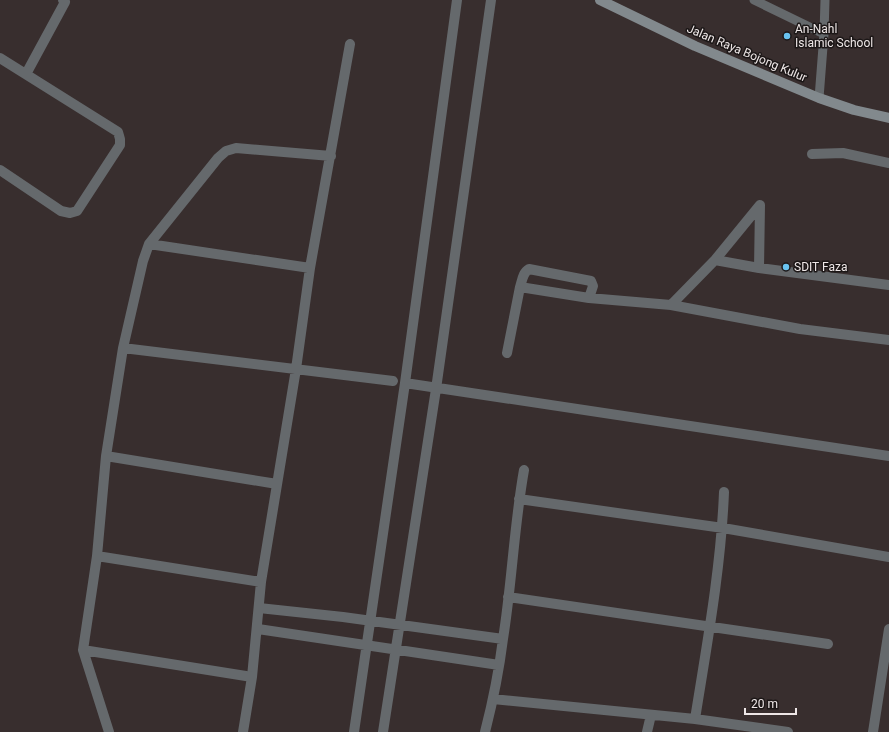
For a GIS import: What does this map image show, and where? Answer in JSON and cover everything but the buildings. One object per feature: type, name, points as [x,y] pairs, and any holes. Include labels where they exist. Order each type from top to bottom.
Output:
[{"type":"main road","name":"Jalan Raya Bojong Kulur","points":[[600,0],[695,46],[819,98],[854,110],[889,118]]},
{"type":"street","points":[[354,732],[405,383],[457,0]]},
{"type":"street","points":[[383,732],[436,389],[491,0]]},
{"type":"street","points":[[26,74],[65,1]]},
{"type":"street","points":[[243,732],[258,629],[261,582],[296,369],[310,268],[350,44]]},
{"type":"street","points":[[0,58],[118,132],[120,139],[120,145],[77,210],[70,213],[61,211],[0,170]]},
{"type":"street","points":[[109,732],[83,650],[97,556],[106,456],[123,348],[143,261],[149,244],[218,158],[226,151],[236,148],[331,156]]},
{"type":"street","points":[[812,154],[844,153],[889,163]]},
{"type":"street","points":[[671,305],[715,260],[760,205],[759,268]]},
{"type":"street","points":[[149,244],[310,268]]},
{"type":"street","points":[[715,260],[759,268],[889,285]]},
{"type":"street","points":[[507,353],[520,287],[526,270],[529,269],[591,281],[593,286],[589,298]]},
{"type":"street","points":[[520,287],[589,298],[671,305],[800,329],[889,340]]},
{"type":"street","points":[[123,348],[392,381]]},
{"type":"street","points":[[405,383],[436,389],[510,398],[889,456]]},
{"type":"street","points":[[106,456],[277,484]]},
{"type":"street","points":[[485,732],[493,699],[503,639],[519,499],[524,470]]},
{"type":"street","points":[[695,719],[710,627],[723,528],[724,492]]},
{"type":"street","points":[[519,499],[723,528],[889,557]]},
{"type":"street","points":[[97,556],[261,582]]},
{"type":"street","points":[[508,597],[828,644]]},
{"type":"street","points":[[259,608],[503,639]]},
{"type":"street","points":[[258,629],[499,664]]},
{"type":"street","points":[[872,732],[889,629]]},
{"type":"street","points":[[83,650],[252,677]]},
{"type":"street","points":[[493,699],[695,719],[788,732]]},
{"type":"street","points":[[647,732],[651,715]]},
{"type":"lane","points":[[754,0],[824,34]]},
{"type":"lane","points":[[819,98],[825,0]]},
{"type":"place","name":"An-Nahl Islamic School","points":[[787,36]]},
{"type":"place","name":"SDIT Faza","points":[[786,267]]}]
